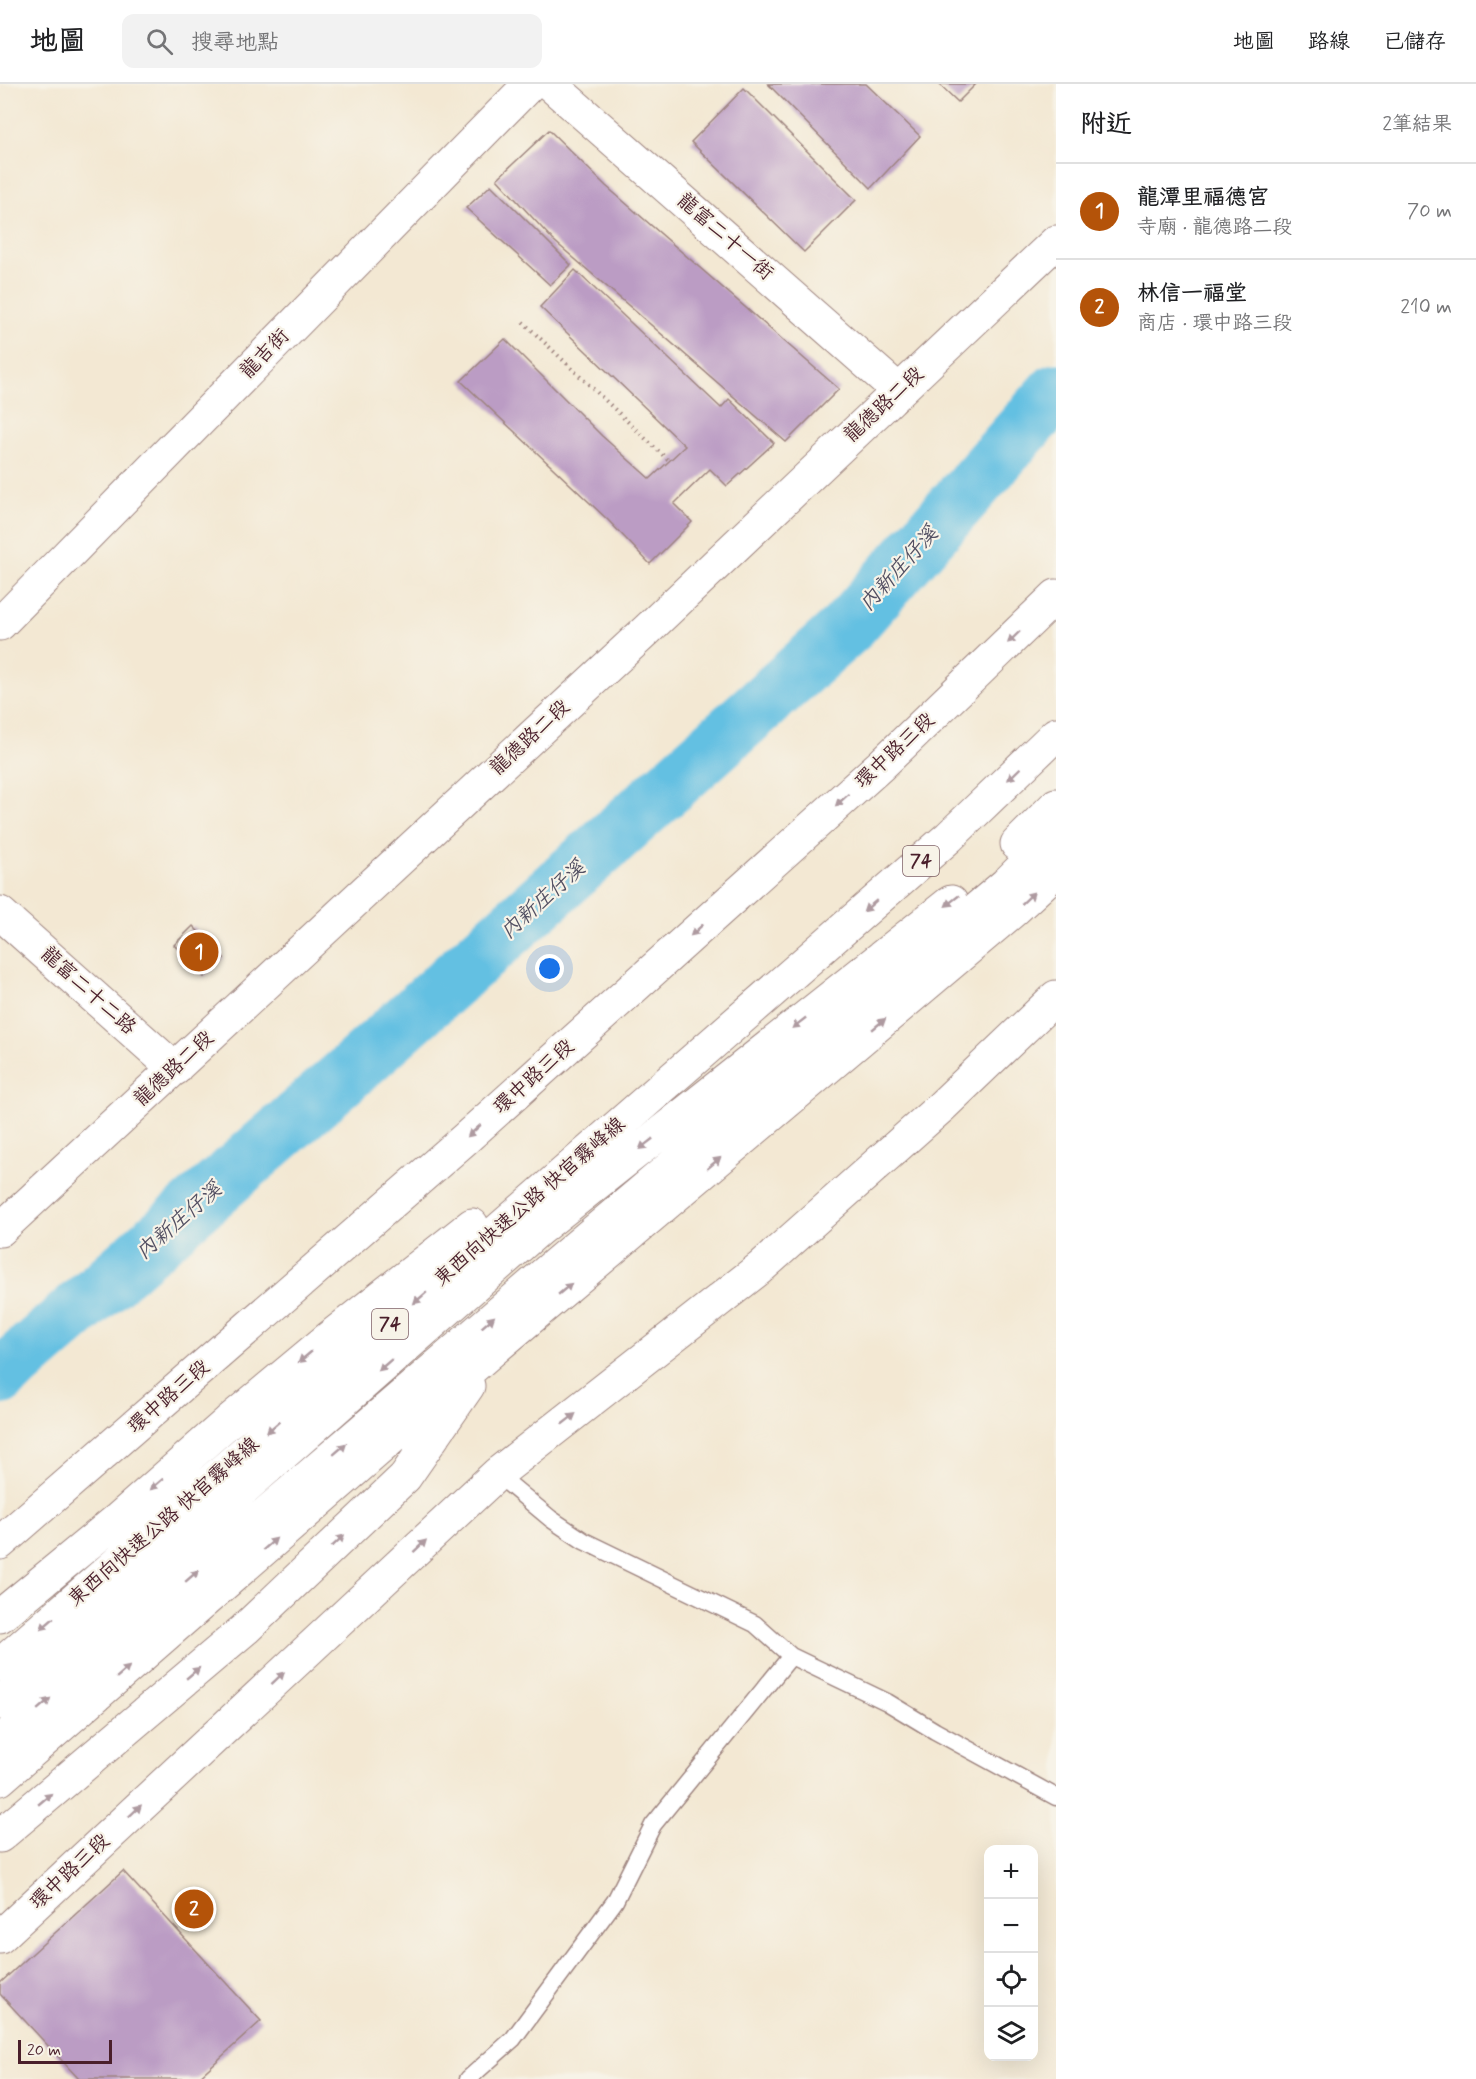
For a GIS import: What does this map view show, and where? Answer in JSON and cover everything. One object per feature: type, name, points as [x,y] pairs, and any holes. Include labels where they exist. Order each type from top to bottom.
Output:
[{"type":"main road","name":"龍吉街","points":[[0,624],[530,84]]},
{"type":"main road","name":"龍富二十一街","points":[[550,84],[899,391]]},
{"type":"main road","name":"龍德路二段","points":[[0,1230],[638,638],[1056,242]]},
{"type":"main road","name":"環中路三段","points":[[0,1543],[465,1139],[881,765],[1056,596]]},
{"type":"main road","name":"東西向快速公路 快官霧峰線","points":[[0,1665],[949,837],[1056,734]]},
{"type":"main road","points":[[0,1703],[538,1230],[989,872],[1056,805]]},
{"type":"main road","points":[[0,1742],[558,1262],[1006,884],[1056,834]]},
{"type":"main road","points":[[0,1779],[488,1354],[1013,911],[1056,871]]},
{"type":"main road","name":"龍富二十二路","points":[[0,913],[175,1069]]},
{"type":"main road","points":[[0,1616],[117,1520],[228,1422],[329,1338],[781,984]]},
{"type":"main road","name":"環中路三段","points":[[0,1937],[497,1474],[760,1268],[940,1108],[1056,997]]},
{"type":"main road","points":[[0,1836],[245,1629],[405,1477],[458,1402],[488,1354]]},
{"type":"lane","points":[[497,1474],[551,1519],[585,1540],[755,1624],[791,1656],[887,1701],[935,1731],[1056,1797]]},
{"type":"lane","points":[[468,2079],[513,2038],[615,1901],[653,1825],[791,1656]]},
{"type":"path","points":[[523,322],[669,461]]},
{"type":"building","points":[[768,84],[866,84],[920,136],[871,188]]},
{"type":"building","points":[[939,84],[976,84],[958,102]]},
{"type":"building","points":[[744,88],[856,200],[804,252],[691,142]]},
{"type":"building","points":[[549,130],[606,186],[839,389],[786,442],[553,240],[497,179]]},
{"type":"building","points":[[491,185],[571,265],[550,285],[466,208]]},
{"type":"building","points":[[575,270],[721,408],[729,399],[774,443],[727,486],[710,469],[674,504],[692,522],[650,564],[608,520],[461,381],[505,339],[602,436],[650,479],[685,446],[540,307]]},
{"type":"building","points":[[193,926],[224,958],[204,977],[174,945]]},
{"type":"building","points":[[123,1871],[261,2021],[197,2079],[79,2079],[0,1994],[0,1983]]},
{"type":"waterway","name":"內新庄仔溪","points":[[0,1377],[345,1076],[846,629],[1056,392]]},
{"type":"place","name":"龍潭里福德宮","points":[[199,952]]},
{"type":"place","name":"林信一福堂","points":[[194,1909]]}]
